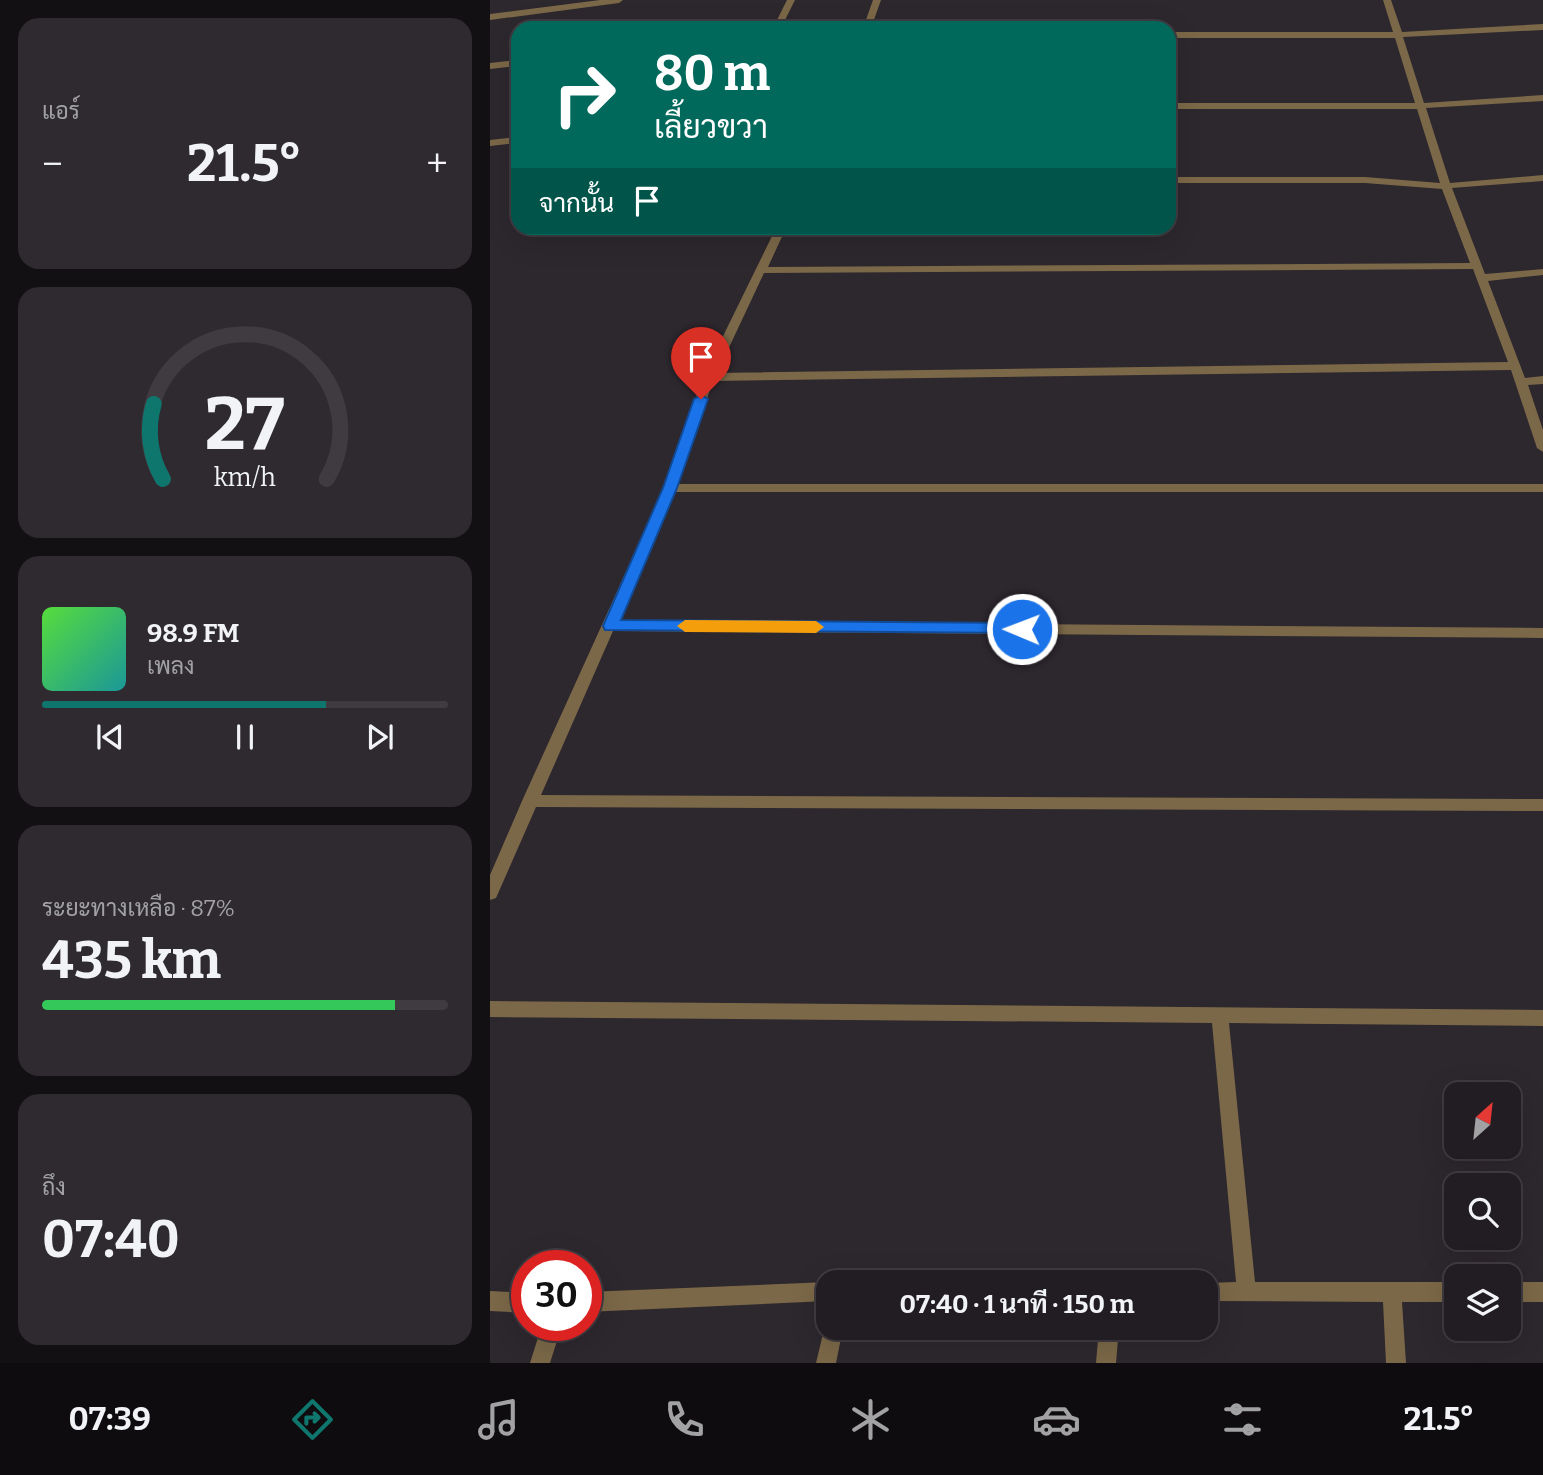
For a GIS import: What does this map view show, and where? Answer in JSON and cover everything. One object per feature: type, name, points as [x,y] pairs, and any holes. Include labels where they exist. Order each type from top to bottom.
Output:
[{"type":"street","points":[[490,17],[619,0]]},
{"type":"street","points":[[780,21],[791,0]]},
{"type":"street","points":[[870,21],[877,0]]},
{"type":"street","points":[[1387,0],[1446,186],[1515,366],[1543,449]]},
{"type":"street","points":[[1176,35],[1397,35],[1543,27]]},
{"type":"street","points":[[490,66],[511,64]]},
{"type":"street","points":[[1176,106],[1421,106],[1543,98]]},
{"type":"street","points":[[490,143],[511,141]]},
{"type":"street","points":[[1176,180],[1365,180],[1446,186],[1543,178]]},
{"type":"street","points":[[490,893],[529,801],[611,626],[670,488],[709,377],[778,235]]},
{"type":"street","points":[[761,270],[1475,266]]},
{"type":"street","points":[[1480,278],[1543,272]]},
{"type":"street","points":[[709,377],[1515,366]]},
{"type":"street","points":[[1521,383],[1543,380]]},
{"type":"street","points":[[670,488],[1543,488]]},
{"type":"street","points":[[611,626],[1543,633]]},
{"type":"street","points":[[529,801],[1543,805]]},
{"type":"street","points":[[490,1009],[1543,1018]]},
{"type":"street","points":[[1220,1015],[1245,1292]]},
{"type":"street","points":[[602,1301],[816,1292]]},
{"type":"street","points":[[1218,1292],[1444,1292]]},
{"type":"street","points":[[1392,1292],[1396,1363]]},
{"type":"street","points":[[1521,1292],[1543,1292]]},
{"type":"street","points":[[490,1301],[511,1302]]},
{"type":"street","points":[[825,1363],[830,1340]]},
{"type":"street","points":[[1106,1363],[1108,1340]]},
{"type":"street","points":[[540,1363],[547,1341]]},
{"type":"slow traffic","points":[[685,626],[816,627]]},
{"type":"route","points":[[701,399],[670,488],[611,626],[1022,629]]}]
